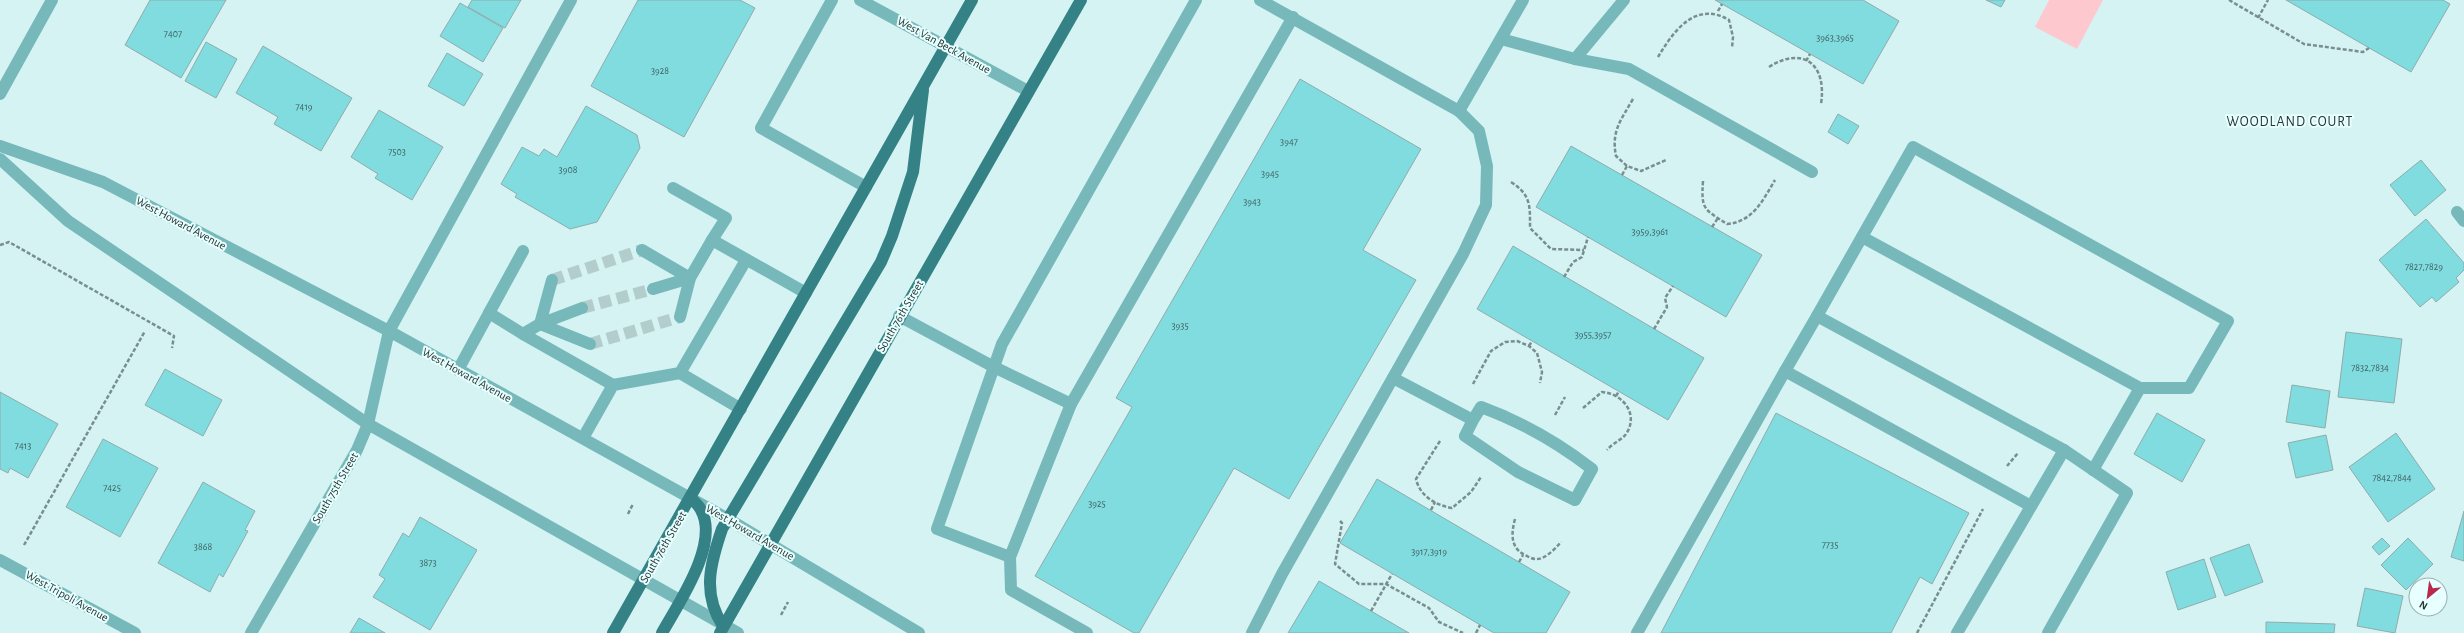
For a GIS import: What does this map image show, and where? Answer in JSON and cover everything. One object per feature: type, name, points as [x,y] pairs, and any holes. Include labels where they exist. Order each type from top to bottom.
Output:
[{"type":"main road","name":"South 76th Street","points":[[613,633],[691,498],[944,46],[972,0]]},
{"type":"main road","name":"South 76th Street","points":[[722,630],[770,543],[1081,0]]},
{"type":"main road","points":[[722,630],[711,603],[709,584],[715,550],[728,519],[881,262],[892,236],[913,172],[924,83]]},
{"type":"main road","points":[[662,633],[693,580],[706,531],[701,509],[691,498]]},
{"type":"street","points":[[0,94],[52,0]]},
{"type":"street","name":"South 75th Street","points":[[251,633],[357,450],[368,424],[388,331],[571,0]]},
{"type":"street","points":[[832,0],[761,128],[866,187]]},
{"type":"street","name":"West Van Beck Avenue","points":[[860,0],[1028,92]]},
{"type":"street","points":[[1010,557],[937,529],[1002,344],[1196,0]]},
{"type":"street","points":[[1252,633],[1324,500],[1463,254],[1486,205],[1487,166],[1479,131],[1459,111],[1293,17],[1260,0]]},
{"type":"street","points":[[1459,111],[1523,0]]},
{"type":"street","points":[[1575,59],[1624,0]]},
{"type":"street","points":[[1086,633],[1011,590],[1010,557],[1071,404],[1293,17]]},
{"type":"street","points":[[1501,39],[1575,59],[1629,69],[1812,172]]},
{"type":"street","name":"West Howard Avenue","points":[[0,146],[103,182],[388,331],[728,519],[919,633]]},
{"type":"street","points":[[1637,633],[1784,371],[1913,147],[2228,321],[2189,388],[2140,388],[1862,237]]},
{"type":"street","points":[[0,159],[68,221],[368,424],[644,580],[680,601],[722,630],[738,633]]},
{"type":"street","points":[[673,188],[726,218],[690,278],[680,317]]},
{"type":"street","points":[[712,240],[806,293]]},
{"type":"street","points":[[642,250],[690,278]]},
{"type":"street","points":[[458,370],[523,251]]},
{"type":"street","points":[[680,373],[746,260]]},
{"type":"street","points":[[653,289],[690,278]]},
{"type":"street","points":[[540,324],[552,280]]},
{"type":"street","points":[[523,334],[540,324],[582,308]]},
{"type":"street","points":[[489,313],[613,385],[680,373],[741,409]]},
{"type":"street","points":[[900,316],[994,367],[1071,404]]},
{"type":"street","points":[[1817,316],[2064,450],[2127,492],[2048,633]]},
{"type":"street","points":[[540,324],[590,344]]},
{"type":"street","points":[[1784,371],[2031,506]]},
{"type":"street","points":[[1393,378],[1473,420]]},
{"type":"street","points":[[583,438],[613,385]]},
{"type":"street","points":[[2093,470],[2140,388]]},
{"type":"street","points":[[1480,407],[1504,415],[1564,448],[1592,469],[1575,500],[1518,472],[1464,436],[1473,420],[1480,407]]},
{"type":"street","points":[[1957,633],[2064,450]]},
{"type":"street","name":"West Tripoli Avenue","points":[[0,560],[135,633]]},
{"type":"path","points":[[2229,0],[2304,44],[2363,52],[2369,48]]},
{"type":"path","points":[[2258,18],[2268,0]]},
{"type":"path","points":[[1718,11],[1722,4]]},
{"type":"path","points":[[1714,9],[1724,14],[1732,25],[1732,48]]},
{"type":"path","points":[[1678,24],[1682,19]]},
{"type":"path","points":[[1806,62],[1810,54]]},
{"type":"path","points":[[1769,67],[1789,57],[1798,57],[1814,66],[1822,81],[1821,104]]},
{"type":"path","points":[[1615,130],[1613,137],[1616,156],[1627,166],[1641,171],[1666,160]]},
{"type":"path","points":[[1703,181],[1703,204],[1708,212],[1727,224],[1735,223],[1755,211],[1789,158]]},
{"type":"path","points":[[1487,166],[1521,188],[1530,202],[1530,228],[1551,249],[1584,250]]},
{"type":"path","points":[[1622,175],[1627,166]]},
{"type":"path","points":[[1712,227],[1718,218]]},
{"type":"path","points":[[1564,277],[1573,262],[1582,257],[1588,237]]},
{"type":"path","points":[[0,245],[9,242],[174,336],[172,348]]},
{"type":"path","points":[[1654,329],[1667,307],[1665,298],[1673,286]]},
{"type":"path","points":[[12,566],[145,331]]},
{"type":"path","points":[[1529,346],[1532,340]]},
{"type":"path","points":[[1486,358],[1491,351],[1505,342],[1517,341],[1529,346],[1537,353],[1541,361],[1540,383]]},
{"type":"path","points":[[1616,396],[1618,391]]},
{"type":"path","points":[[1583,408],[1602,392],[1616,396],[1628,406],[1631,415],[1630,426],[1625,436]]},
{"type":"path","points":[[1427,461],[1416,479],[1418,489],[1435,502],[1452,508],[1472,492]]},
{"type":"path","points":[[1324,500],[1342,523],[1335,564],[1359,584],[1386,584],[1429,608],[1439,622],[1463,633]]},
{"type":"path","points":[[1431,510],[1435,502]]},
{"type":"path","points":[[628,514],[633,504]]},
{"type":"path","points":[[1917,633],[1984,509],[1979,506]]},
{"type":"path","points":[[1515,519],[1512,533],[1514,545],[1523,555],[1533,559],[1542,558],[1561,542]]},
{"type":"path","points":[[1519,562],[1523,555]]},
{"type":"path","points":[[1371,611],[1392,574]]},
{"type":"path","points":[[781,615],[788,602]]},
{"type":"path","points":[[1476,633],[1480,625]]},
{"type":"shaded area","points":[[2049,0],[2103,0],[2077,49],[2035,27]]},
{"type":"building","points":[[150,0],[226,0],[181,78],[125,45]]},
{"type":"building","points":[[472,0],[521,0],[505,28],[468,7]]},
{"type":"building","points":[[638,0],[740,0],[755,8],[684,137],[591,86]]},
{"type":"building","points":[[1715,0],[1863,0],[1899,21],[1863,84]]},
{"type":"building","points":[[1986,0],[2005,0],[2001,7]]},
{"type":"building","points":[[2286,0],[2443,0],[2450,4],[2411,72]]},
{"type":"building","points":[[460,3],[503,28],[483,62],[440,36]]},
{"type":"building","points":[[206,42],[237,59],[216,98],[185,81]]},
{"type":"building","points":[[263,46],[352,98],[321,151],[274,124],[278,117],[236,93]]},
{"type":"building","points":[[447,53],[483,74],[464,106],[428,86]]},
{"type":"building","points":[[1300,79],[1421,149],[1363,250],[1416,280],[1289,499],[1234,468],[1139,633],[1134,633],[1035,576],[1132,407],[1116,398]]},
{"type":"building","points":[[586,106],[637,135],[640,148],[597,222],[570,229],[515,197],[517,194],[501,184],[522,147],[539,156],[544,149],[557,157]]},
{"type":"building","points":[[379,110],[443,147],[412,200],[375,178],[378,174],[351,157]]},
{"type":"building","points":[[1838,114],[1859,126],[1848,144],[1828,132]]},
{"type":"building","points":[[1571,146],[1762,255],[1726,317],[1536,207]]},
{"type":"building","points":[[2421,160],[2446,190],[2415,216],[2390,185]]},
{"type":"building","points":[[2426,219],[2464,263],[2464,270],[2456,278],[2459,282],[2436,302],[2432,297],[2420,307],[2379,260]]},
{"type":"building","points":[[1513,246],[1704,358],[1668,420],[1477,309]]},
{"type":"building","points":[[2346,332],[2402,339],[2394,403],[2338,397]]},
{"type":"building","points":[[165,369],[222,400],[203,436],[145,405]]},
{"type":"building","points":[[2292,385],[2330,391],[2325,428],[2286,422]]},
{"type":"building","points":[[0,392],[58,424],[28,478],[10,468],[8,473],[0,469]]},
{"type":"building","points":[[1776,413],[1969,513],[1932,584],[1920,577],[1891,633],[1661,633]]},
{"type":"building","points":[[2157,413],[2205,440],[2182,482],[2134,454]]},
{"type":"building","points":[[2396,433],[2435,489],[2388,522],[2349,467]]},
{"type":"building","points":[[2326,435],[2333,470],[2296,478],[2288,443]]},
{"type":"building","points":[[103,439],[158,468],[120,537],[66,507]]},
{"type":"building","points":[[1377,479],[1570,592],[1546,633],[1494,633],[1340,543]]},
{"type":"building","points":[[203,482],[255,511],[245,530],[248,531],[223,577],[219,574],[210,592],[158,563]]},
{"type":"building","points":[[2464,511],[2464,561],[2451,557]]},
{"type":"building","points":[[420,517],[477,550],[430,630],[373,597],[385,579],[379,575],[403,533],[409,537]]},
{"type":"building","points":[[2382,538],[2390,546],[2379,555],[2372,547]]},
{"type":"building","points":[[2408,538],[2433,564],[2420,577],[2408,577],[2408,588],[2406,590],[2381,565]]},
{"type":"building","points":[[2249,544],[2263,582],[2225,596],[2210,558]]},
{"type":"building","points":[[2204,559],[2216,597],[2178,610],[2166,572]]},
{"type":"building","points":[[1319,581],[1371,611],[1409,633],[1288,633]]},
{"type":"building","points":[[2365,588],[2403,596],[2395,633],[2357,626]]},
{"type":"building","points":[[359,618],[385,633],[350,633]]},
{"type":"building","points":[[2266,622],[2335,624],[2334,633],[2266,633]]},
{"type":"tunnel","points":[[552,280],[642,250]]},
{"type":"tunnel","points":[[582,308],[653,289]]},
{"type":"tunnel","points":[[590,344],[680,317]]},
{"type":"district","name":"WOODLAND COURT","points":[[2290,122]]}]
